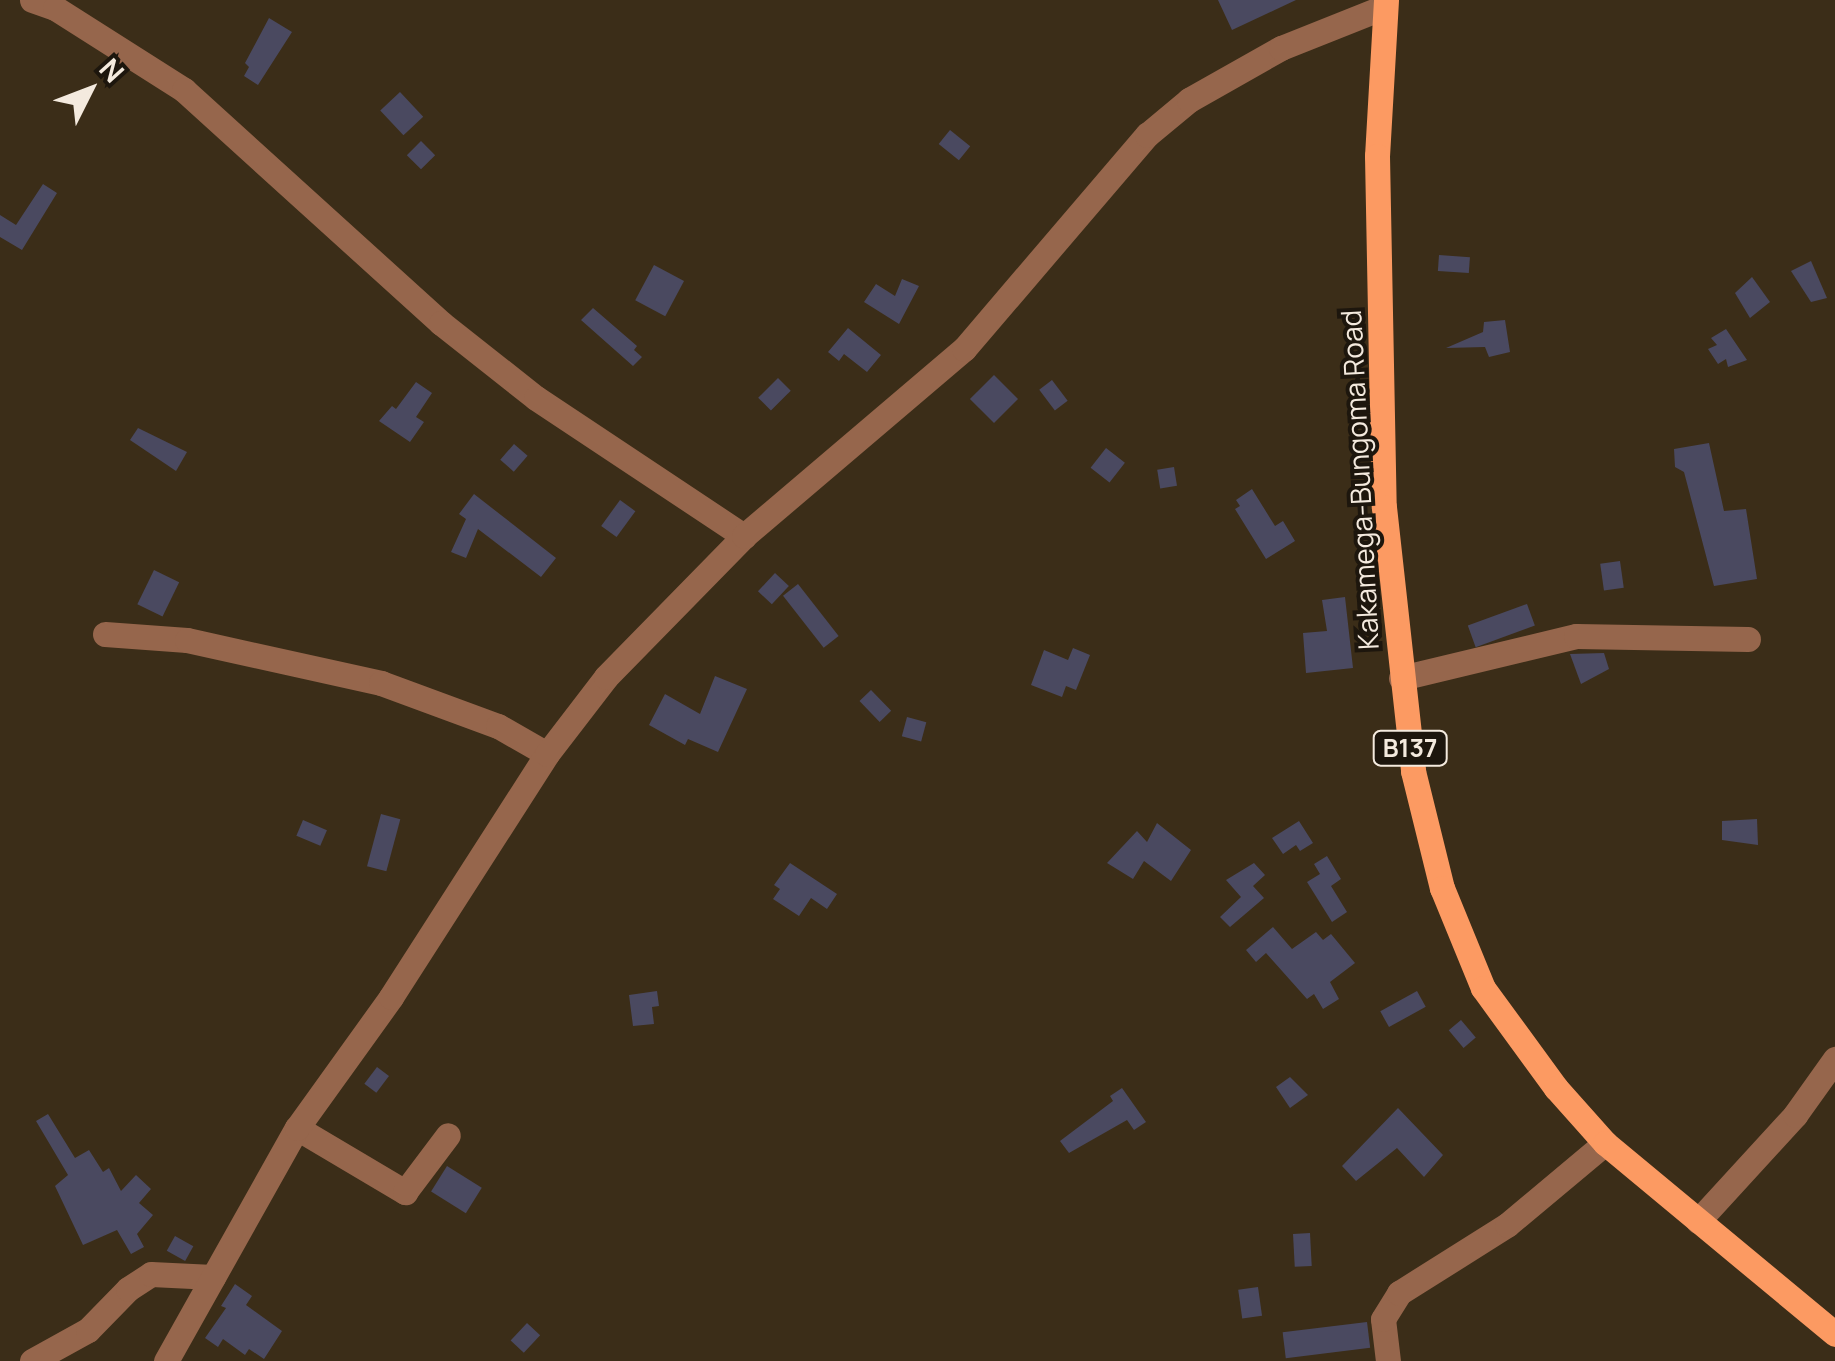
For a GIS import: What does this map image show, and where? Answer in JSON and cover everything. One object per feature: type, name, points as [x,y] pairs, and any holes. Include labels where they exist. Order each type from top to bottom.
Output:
[{"type":"main road","name":"Kakamega-Bungoma Road","points":[[1385,4],[1377,156],[1384,508],[1412,771],[1458,936],[1483,988],[1556,1088],[1605,1143],[1835,1334]]},
{"type":"street","points":[[32,0],[56,8],[184,90],[441,323],[648,476],[744,536]]},
{"type":"street","points":[[166,1361],[297,1128],[391,998],[547,754],[606,678],[744,536],[964,348],[1147,135],[1189,100],[1281,48],[1385,4]]},
{"type":"street","points":[[105,634],[186,640],[381,683],[498,726],[547,754]]},
{"type":"street","points":[[1401,678],[1576,636],[1748,640]]},
{"type":"street","points":[[1698,1222],[1794,1115],[1835,1059]]},
{"type":"street","points":[[297,1128],[405,1192],[448,1135]]},
{"type":"street","points":[[1388,1361],[1383,1319],[1398,1293],[1507,1225],[1605,1143]]},
{"type":"street","points":[[32,1361],[88,1330],[128,1289],[151,1274],[213,1278]]},
{"type":"building","points":[[1218,0],[1296,0],[1232,30]]},
{"type":"building","points":[[269,18],[292,32],[258,85],[244,76],[249,67],[245,63]]},
{"type":"building","points":[[400,92],[423,117],[403,135],[380,110]]},
{"type":"building","points":[[950,130],[970,146],[959,160],[939,144]]},
{"type":"building","points":[[421,141],[435,155],[421,169],[407,155]]},
{"type":"building","points":[[43,184],[57,193],[22,250],[0,237],[0,215],[16,225]]},
{"type":"building","points":[[1439,255],[1470,257],[1469,273],[1438,271]]},
{"type":"building","points":[[1811,261],[1827,298],[1811,302],[1791,271]]},
{"type":"building","points":[[654,265],[684,281],[665,316],[635,300]]},
{"type":"building","points":[[1752,277],[1770,302],[1750,318],[1735,293]]},
{"type":"building","points":[[902,279],[919,286],[899,324],[864,302],[876,284],[895,296]]},
{"type":"building","points":[[593,308],[637,346],[634,350],[642,357],[633,366],[581,320]]},
{"type":"building","points":[[1505,320],[1510,352],[1489,357],[1485,347],[1446,348],[1483,332],[1484,322]]},
{"type":"building","points":[[848,328],[881,355],[867,372],[844,354],[839,361],[828,352]]},
{"type":"building","points":[[1726,329],[1747,360],[1728,367],[1726,359],[1718,364],[1708,349],[1717,345],[1711,338]]},
{"type":"building","points":[[994,375],[1018,399],[994,423],[970,399]]},
{"type":"building","points":[[778,378],[791,391],[771,411],[758,398]]},
{"type":"building","points":[[1052,380],[1068,401],[1055,410],[1039,390]]},
{"type":"building","points":[[416,382],[432,393],[416,417],[424,422],[410,442],[379,421],[392,406],[396,409]]},
{"type":"building","points":[[138,428],[187,452],[176,471],[130,440]]},
{"type":"building","points":[[1709,443],[1724,511],[1746,509],[1757,579],[1714,586],[1684,472],[1675,467],[1674,449]]},
{"type":"building","points":[[514,444],[528,456],[514,472],[500,460]]},
{"type":"building","points":[[1106,448],[1125,463],[1110,482],[1091,468]]},
{"type":"building","points":[[1174,467],[1177,486],[1160,488],[1157,470]]},
{"type":"building","points":[[1252,489],[1275,526],[1283,521],[1295,541],[1266,559],[1235,509],[1240,506],[1236,500]]},
{"type":"building","points":[[474,494],[556,558],[541,577],[478,529],[466,558],[451,552],[466,519],[459,514]]},
{"type":"building","points":[[620,500],[635,511],[617,537],[601,526]]},
{"type":"building","points":[[1620,561],[1624,588],[1604,591],[1600,564]]},
{"type":"building","points":[[154,570],[179,582],[163,616],[137,604]]},
{"type":"building","points":[[775,573],[789,586],[772,604],[758,591]]},
{"type":"building","points":[[798,584],[839,636],[824,648],[783,596]]},
{"type":"building","points":[[1345,597],[1353,668],[1306,673],[1303,633],[1327,631],[1322,600]]},
{"type":"building","points":[[1527,604],[1535,626],[1476,647],[1468,626]]},
{"type":"building","points":[[1073,648],[1090,655],[1076,690],[1066,686],[1062,697],[1031,685],[1044,650],[1068,660]]},
{"type":"building","points":[[1604,653],[1609,669],[1581,684],[1570,654]]},
{"type":"building","points":[[715,676],[747,689],[718,752],[688,739],[685,745],[649,725],[665,694],[700,714]]},
{"type":"building","points":[[871,690],[891,711],[880,722],[859,701]]},
{"type":"building","points":[[907,717],[926,722],[921,741],[902,736]]},
{"type":"building","points":[[381,814],[400,819],[386,871],[367,866]]},
{"type":"building","points":[[1757,819],[1758,845],[1722,840],[1722,821]]},
{"type":"building","points":[[303,820],[327,830],[320,846],[296,836]]},
{"type":"building","points":[[1299,821],[1313,843],[1300,851],[1296,845],[1283,854],[1272,838]]},
{"type":"building","points":[[1157,823],[1191,850],[1171,881],[1144,861],[1133,879],[1107,863],[1137,831],[1147,842]]},
{"type":"building","points":[[1327,856],[1341,879],[1331,886],[1347,912],[1332,922],[1307,882],[1320,874],[1314,864]]},
{"type":"building","points":[[790,863],[837,894],[827,909],[811,898],[799,916],[773,899],[780,889],[774,885]]},
{"type":"building","points":[[1254,863],[1265,875],[1253,886],[1264,898],[1230,927],[1220,917],[1241,897],[1226,880]]},
{"type":"building","points":[[1273,927],[1292,949],[1316,932],[1323,940],[1331,934],[1355,963],[1330,982],[1339,999],[1323,1009],[1314,994],[1307,999],[1266,953],[1256,962],[1246,950]]},
{"type":"building","points":[[657,991],[659,1006],[652,1007],[654,1024],[633,1026],[629,995]]},
{"type":"building","points":[[1417,991],[1426,1007],[1389,1027],[1380,1011]]},
{"type":"building","points":[[1461,1020],[1476,1038],[1464,1048],[1449,1030]]},
{"type":"building","points":[[377,1067],[389,1076],[376,1093],[364,1084]]},
{"type":"building","points":[[1290,1077],[1308,1095],[1290,1108],[1276,1087]]},
{"type":"building","points":[[1122,1088],[1146,1122],[1134,1130],[1127,1120],[1069,1153],[1060,1141],[1113,1101],[1110,1096]]},
{"type":"building","points":[[1398,1108],[1443,1155],[1424,1177],[1397,1148],[1356,1181],[1342,1166]]},
{"type":"building","points":[[48,1114],[75,1158],[89,1150],[103,1172],[109,1168],[121,1191],[136,1175],[151,1189],[139,1203],[153,1215],[137,1234],[144,1247],[131,1254],[117,1230],[83,1245],[55,1186],[68,1175],[36,1121]]},
{"type":"building","points":[[447,1166],[482,1188],[466,1213],[431,1191]]},
{"type":"building","points":[[1310,1233],[1312,1266],[1295,1267],[1293,1234]]},
{"type":"building","points":[[175,1236],[193,1246],[185,1261],[167,1251]]},
{"type":"building","points":[[235,1284],[252,1296],[246,1305],[282,1331],[264,1359],[249,1349],[245,1355],[223,1339],[218,1347],[205,1338],[226,1308],[221,1306]]},
{"type":"building","points":[[1258,1287],[1262,1316],[1242,1319],[1238,1290]]},
{"type":"building","points":[[1367,1322],[1370,1348],[1286,1358],[1283,1332]]},
{"type":"building","points":[[527,1323],[540,1335],[524,1353],[511,1341]]}]
